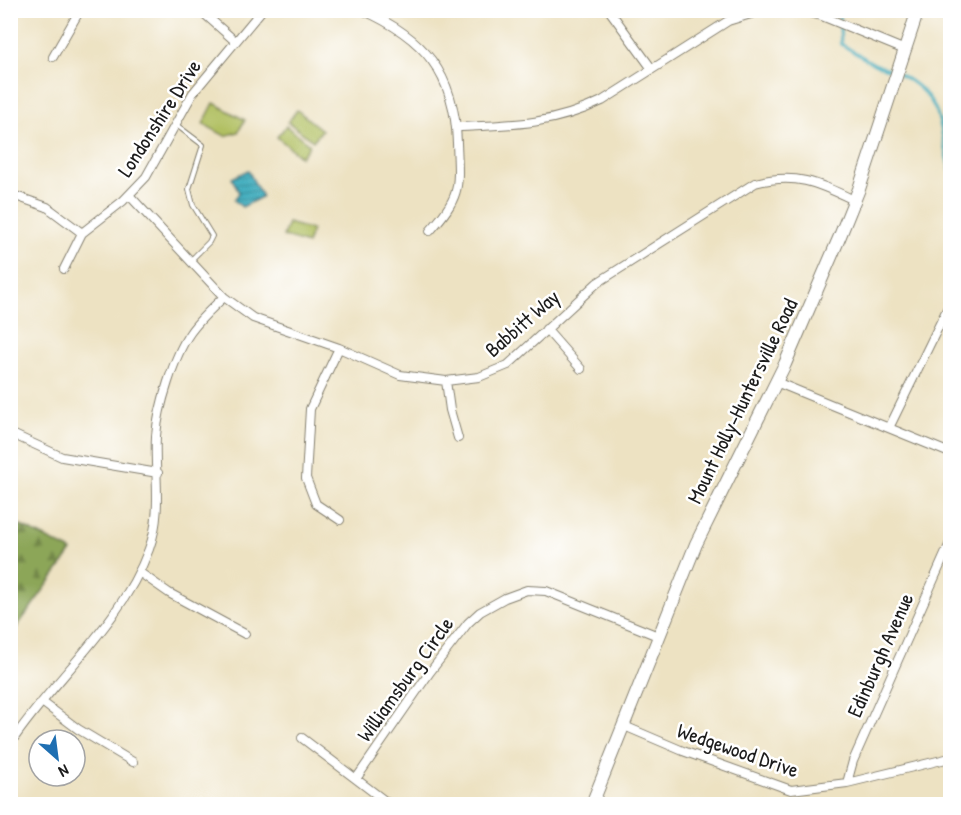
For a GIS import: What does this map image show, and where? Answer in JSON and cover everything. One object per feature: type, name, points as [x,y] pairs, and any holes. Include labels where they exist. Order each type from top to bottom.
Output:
[{"type":"main road","name":"Mount Holly-Huntersville Road","points":[[592,804],[696,544],[776,382],[854,200],[918,10]]},
{"type":"street","points":[[53,57],[80,10]]},
{"type":"street","points":[[200,10],[235,41]]},
{"type":"street","name":"Londonshire Drive","points":[[64,269],[82,233],[129,195],[146,177],[175,124],[206,75],[262,10]]},
{"type":"street","points":[[362,10],[395,26],[427,52],[447,86],[457,127],[458,190],[452,205],[430,231]]},
{"type":"street","points":[[609,10],[652,69]]},
{"type":"street","points":[[457,127],[538,123],[568,117],[602,102],[728,21],[764,10]]},
{"type":"street","points":[[796,10],[823,14],[905,50]]},
{"type":"street","name":"Babbitt Way","points":[[129,195],[224,297],[261,322],[339,348],[400,375],[446,381],[479,378],[497,372],[597,283],[755,183],[783,177],[798,178],[854,200]]},
{"type":"street","points":[[10,194],[47,207],[82,233]]},
{"type":"street","points":[[10,744],[108,621],[140,572],[154,531],[159,497],[158,425],[177,360],[190,332],[224,297]]},
{"type":"street","points":[[890,428],[951,303]]},
{"type":"street","points":[[546,329],[581,369]]},
{"type":"street","points":[[339,348],[310,408],[306,478],[316,504],[340,520]]},
{"type":"street","points":[[446,381],[450,410],[458,438]]},
{"type":"street","points":[[776,382],[951,453]]},
{"type":"street","points":[[10,433],[62,457],[158,473]]},
{"type":"street","name":"Edinburgh Avenue","points":[[847,783],[862,740],[951,543]]},
{"type":"street","points":[[140,572],[169,593],[245,634]]},
{"type":"street","name":"Williamsburg Circle","points":[[356,779],[453,639],[480,612],[505,598],[527,590],[546,591],[658,636]]},
{"type":"street","points":[[42,702],[78,729],[133,762]]},
{"type":"street","name":"Wedgewood Drive","points":[[622,725],[704,759],[791,790],[847,783],[951,758]]},
{"type":"street","points":[[302,738],[389,804]]},
{"type":"lane","points":[[175,124],[203,145],[189,189],[193,205],[212,236],[190,261]]},
{"type":"green space","points":[[214,103],[245,120],[238,132],[225,136],[203,124]]},
{"type":"green space","points":[[297,110],[322,130],[313,141],[288,122]]},
{"type":"green space","points":[[286,126],[310,145],[301,157],[277,137]]},
{"type":"green space","points":[[288,223],[312,230],[307,244],[283,236]]},
{"type":"green space","points":[[11,521],[72,551],[10,635]]},
{"type":"water","points":[[248,170],[262,197],[242,207],[234,200],[239,193],[232,178]]},
{"type":"waterway","points":[[839,10],[841,44],[874,64],[893,71]]},
{"type":"waterway","points":[[899,74],[914,84],[933,104],[938,115],[950,170]]}]
